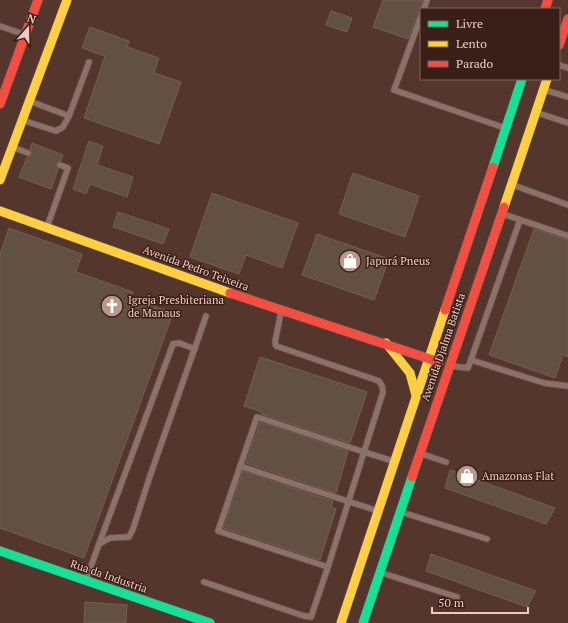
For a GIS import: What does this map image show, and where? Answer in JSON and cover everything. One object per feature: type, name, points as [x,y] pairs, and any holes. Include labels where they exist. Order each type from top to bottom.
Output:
[{"type":"main road","points":[[0,104],[38,0]]},
{"type":"main road","points":[[0,180],[67,0]]},
{"type":"main road","points":[[565,36],[568,19]]},
{"type":"main road","name":"Avenida Djalma Batista","points":[[341,623],[522,80]]},
{"type":"main road","name":"Avenida Djalma Batista","points":[[363,623],[500,213],[547,80]]},
{"type":"main road","name":"Avenida Pedro Teixeira","points":[[0,211],[281,310],[449,366]]},
{"type":"main road","points":[[386,344],[411,372],[415,383],[416,400]]},
{"type":"main road","name":"Rua da Industria","points":[[0,551],[210,623]]},
{"type":"lane","points":[[420,19],[394,90],[506,128]]},
{"type":"lane","points":[[0,26],[25,34]]},
{"type":"lane","points":[[23,120],[56,131],[63,127],[69,116],[89,62]]},
{"type":"lane","points":[[544,89],[568,97]]},
{"type":"lane","points":[[30,101],[69,116]]},
{"type":"lane","points":[[536,113],[568,123]]},
{"type":"lane","points":[[13,147],[28,153]]},
{"type":"lane","points":[[47,228],[68,168],[60,165]]},
{"type":"lane","points":[[511,184],[568,205]]},
{"type":"lane","points":[[500,213],[568,236]]},
{"type":"lane","points":[[449,366],[468,368],[520,220]]},
{"type":"lane","points":[[204,582],[304,616],[311,617],[383,392],[379,381],[276,346],[275,342],[281,310]]},
{"type":"lane","points":[[100,544],[110,538],[129,537],[133,529],[206,316]]},
{"type":"lane","points":[[86,580],[173,344],[179,343],[195,349]]},
{"type":"lane","points":[[471,360],[544,383],[568,386]]},
{"type":"lane","points":[[328,567],[218,531],[257,417],[395,461]]},
{"type":"lane","points":[[420,453],[446,462]]},
{"type":"lane","points":[[240,466],[378,511]]},
{"type":"lane","points":[[401,512],[487,539]]},
{"type":"lane","points":[[380,572],[457,596]]},
{"type":"building","points":[[383,0],[423,0],[408,39],[373,27]]},
{"type":"building","points":[[331,11],[352,18],[347,32],[326,25]]},
{"type":"building","points":[[90,27],[129,41],[127,47],[159,58],[154,73],[181,82],[159,144],[84,118],[105,56],[82,48]]},
{"type":"building","points":[[89,141],[103,146],[97,165],[133,177],[127,197],[90,184],[86,194],[73,189]]},
{"type":"building","points":[[32,143],[63,155],[61,161],[56,163],[58,169],[51,189],[19,177],[27,157],[32,154],[30,149]]},
{"type":"building","points":[[353,173],[419,196],[405,237],[339,214]]},
{"type":"building","points":[[212,193],[298,223],[282,268],[246,255],[239,274],[190,257]]},
{"type":"building","points":[[118,212],[169,229],[163,244],[113,227]]},
{"type":"building","points":[[9,228],[82,254],[76,272],[133,292],[131,298],[173,313],[84,558],[0,528],[0,254]]},
{"type":"building","points":[[534,229],[568,240],[568,357],[563,355],[555,378],[489,355]]},
{"type":"building","points":[[317,234],[389,259],[374,300],[302,275]]},
{"type":"building","points":[[260,357],[367,392],[350,443],[261,414],[262,412],[244,406]]},
{"type":"building","points":[[260,422],[348,451],[336,493],[246,463]]},
{"type":"building","points":[[450,470],[555,508],[546,524],[445,488]]},
{"type":"building","points":[[243,471],[333,501],[331,507],[336,509],[320,560],[223,528]]},
{"type":"building","points":[[431,554],[536,591],[527,607],[426,571]]},
{"type":"building","points":[[85,602],[127,605],[126,623],[84,623]]},
{"type":"traffic: fast","points":[[493,167],[522,80]]},
{"type":"traffic: fast","points":[[363,623],[412,477]]},
{"type":"traffic: fast","points":[[0,551],[210,623]]},
{"type":"traffic: slow","points":[[0,180],[67,0]]},
{"type":"traffic: slow","points":[[504,207],[547,80]]},
{"type":"traffic: slow","points":[[0,211],[230,293]]},
{"type":"traffic: slow","points":[[341,623],[445,310]]},
{"type":"traffic: slow","points":[[386,343],[410,373],[416,395]]},
{"type":"traffic: jam","points":[[0,104],[38,0]]},
{"type":"traffic: jam","points":[[545,8],[548,0]]},
{"type":"traffic: jam","points":[[560,42],[568,19]]},
{"type":"traffic: jam","points":[[445,310],[493,167]]},
{"type":"traffic: jam","points":[[412,477],[504,207]]},
{"type":"traffic: jam","points":[[230,293],[439,362]]},
{"type":"place","name":"Japurá Pneus","points":[[350,261]]},
{"type":"place","name":"Igreja Presbiteriana de Manaus","points":[[112,306]]},
{"type":"place","name":"Amazonas Flat","points":[[467,476]]}]
